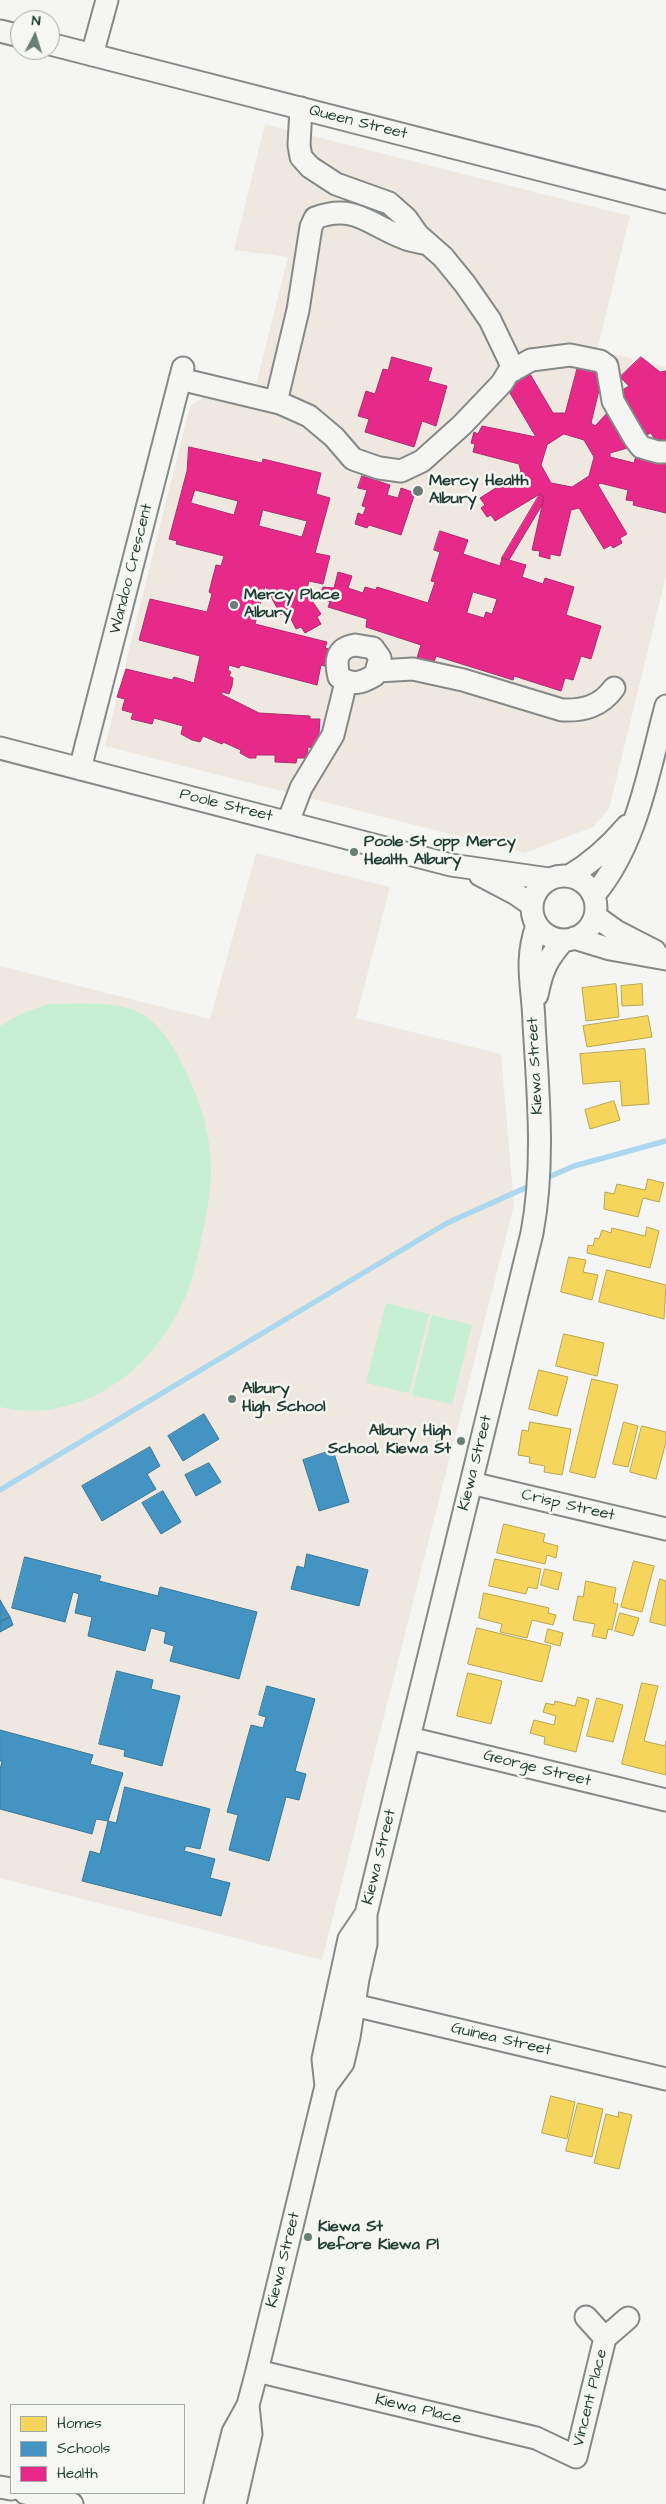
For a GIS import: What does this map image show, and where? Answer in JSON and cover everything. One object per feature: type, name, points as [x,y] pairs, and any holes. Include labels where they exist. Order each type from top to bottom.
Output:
[{"type":"street","points":[[92,55],[107,0]]},
{"type":"street","name":"Queen Street","points":[[60,47],[666,202]]},
{"type":"street","points":[[301,108],[299,145],[302,156],[310,167],[336,184],[389,203],[406,218],[418,235],[465,284],[490,320],[514,370]]},
{"type":"street","points":[[427,244],[404,238],[364,217],[343,212],[315,218],[311,227],[298,310],[276,402],[309,416],[334,437],[353,458],[379,468],[401,471],[422,461],[462,425],[502,383],[508,373],[531,360],[570,355],[600,361],[607,366],[613,401],[635,439],[641,447],[658,452],[666,452]]},
{"type":"street","name":"Wandoo Crescent","points":[[80,769],[182,374],[276,402]]},
{"type":"street","points":[[355,644],[373,648],[380,658],[375,674],[360,683],[346,682],[339,678],[336,664],[339,653],[346,646],[355,644]]},
{"type":"street","points":[[377,671],[414,669],[463,680],[562,710],[576,711],[600,703],[614,688]]},
{"type":"street","points":[[288,822],[301,788],[322,757],[333,735],[346,682]]},
{"type":"street","points":[[569,939],[587,929],[594,905],[616,866],[635,817],[666,706]]},
{"type":"street","name":"Poole Street","points":[[0,748],[451,865],[497,883],[534,915]]},
{"type":"street","points":[[569,876],[590,864],[609,847],[635,817]]},
{"type":"street","name":"Poole Street","points":[[451,865],[549,879]]},
{"type":"street","points":[[559,876],[569,876],[584,883],[594,905],[616,931],[666,957],[610,949],[569,939],[553,938],[534,915],[540,886],[549,879],[559,876]]},
{"type":"street","name":"Kiewa Street","points":[[215,2504],[233,2432],[248,2405],[257,2372],[326,2086],[323,2059],[344,2003],[348,1939],[366,1914],[532,1233],[537,1197],[539,1157],[534,1007],[528,962],[534,915]]},
{"type":"street","name":"Kiewa Street","points":[[534,1007],[542,971],[549,957],[569,939]]},
{"type":"street","name":"Crisp Street","points":[[471,1483],[666,1529]]},
{"type":"street","name":"George Street","points":[[409,1738],[666,1800]]},
{"type":"street","name":"Guinea Street","points":[[344,2003],[666,2079]]},
{"type":"street","points":[[586,2317],[605,2338],[628,2318]]},
{"type":"street","name":"Vincent Place","points":[[576,2458],[605,2338]]},
{"type":"street","name":"Kiewa Place","points":[[257,2372],[536,2438],[576,2458]]},
{"type":"street","name":"Kiewa Street","points":[[235,2504],[251,2434],[248,2405]]},
{"type":"street","points":[[29,2494],[72,2504]]},
{"type":"shaded area","name":"Mercy Health Albury","points":[[265,124],[630,216],[597,350],[666,367],[666,576],[609,809],[593,827],[525,853],[105,746],[190,406],[204,397],[212,383],[254,393],[288,257],[234,250]]},
{"type":"shaded area","name":"Albury High School","points":[[256,853],[390,887],[356,1018],[501,1054],[514,1205],[322,1960],[0,1878],[0,966],[210,1019]]},
{"type":"green space","points":[[48,1004],[121,1006],[148,1018],[162,1032],[179,1058],[199,1104],[207,1130],[211,1179],[197,1261],[188,1290],[175,1318],[158,1343],[138,1365],[115,1384],[89,1398],[61,1407],[31,1411],[0,1407],[0,1026],[21,1014]]},
{"type":"green space","points":[[386,1303],[429,1314],[409,1393],[366,1383]]},
{"type":"green space","points":[[432,1315],[472,1325],[452,1404],[412,1395]]},
{"type":"building: Homes","points":[[616,984],[619,1017],[586,1021],[582,988]]},
{"type":"building: Homes","points":[[642,984],[643,1005],[622,1006],[621,986]]},
{"type":"building: Homes","points":[[648,1016],[652,1037],[587,1047],[583,1026]]},
{"type":"building: Homes","points":[[645,1049],[649,1104],[622,1106],[620,1081],[583,1084],[580,1054]]},
{"type":"building: Homes","points":[[614,1101],[620,1120],[590,1129],[585,1110]]},
{"type":"building: Homes","points":[[648,1179],[664,1183],[659,1202],[643,1198],[638,1217],[604,1209],[605,1192],[614,1194],[617,1184],[645,1190]]},
{"type":"building: Homes","points":[[647,1227],[659,1231],[650,1268],[587,1253],[588,1245],[593,1246],[595,1238],[599,1239],[602,1230],[611,1233],[612,1228],[645,1236]]},
{"type":"building: Homes","points":[[569,1257],[586,1260],[583,1272],[598,1275],[592,1300],[561,1292]]},
{"type":"building: Homes","points":[[607,1270],[666,1285],[664,1319],[599,1302]]},
{"type":"building: Homes","points":[[564,1334],[604,1343],[597,1376],[556,1366]]},
{"type":"building: Homes","points":[[539,1370],[568,1377],[557,1416],[529,1409]]},
{"type":"building: Homes","points":[[592,1379],[618,1385],[595,1478],[570,1472]]},
{"type":"building: Homes","points":[[530,1422],[571,1429],[562,1475],[544,1472],[545,1466],[529,1463],[530,1457],[518,1455],[522,1430],[528,1431]]},
{"type":"building: Homes","points":[[624,1422],[638,1426],[628,1467],[613,1464]]},
{"type":"building: Homes","points":[[642,1426],[666,1432],[666,1442],[656,1479],[630,1472]]},
{"type":"building: Homes","points":[[504,1524],[545,1534],[543,1542],[558,1546],[556,1558],[547,1555],[545,1564],[497,1553]]},
{"type":"building: Homes","points":[[495,1559],[541,1569],[537,1589],[528,1587],[526,1594],[489,1586]]},
{"type":"building: Homes","points":[[634,1561],[654,1566],[642,1612],[621,1607]]},
{"type":"building: Homes","points":[[545,1569],[562,1573],[558,1590],[541,1585]]},
{"type":"building: Homes","points":[[660,1579],[666,1581],[666,1626],[650,1622]]},
{"type":"building: Homes","points":[[586,1581],[616,1588],[613,1603],[618,1604],[612,1630],[608,1629],[606,1639],[592,1636],[595,1624],[573,1620],[578,1596],[583,1597]]},
{"type":"building: Homes","points":[[484,1593],[549,1608],[548,1613],[556,1615],[553,1625],[532,1620],[527,1638],[500,1632],[502,1624],[479,1618]]},
{"type":"building: Homes","points":[[620,1613],[639,1618],[633,1636],[615,1631]]},
{"type":"building: Homes","points":[[477,1628],[551,1646],[542,1682],[468,1664]]},
{"type":"building: Homes","points":[[548,1629],[563,1633],[560,1646],[545,1642]]},
{"type":"building: Homes","points":[[468,1673],[502,1681],[491,1724],[457,1716]]},
{"type":"building: Homes","points":[[642,1683],[658,1686],[644,1741],[665,1746],[666,1741],[666,1775],[622,1764]]},
{"type":"building: Homes","points":[[578,1697],[589,1700],[576,1752],[544,1744],[545,1737],[530,1733],[534,1720],[554,1725],[556,1716],[543,1712],[546,1703],[554,1705],[555,1701],[575,1706]]},
{"type":"building: Homes","points":[[597,1698],[623,1705],[613,1742],[587,1736]]},
{"type":"building: Homes","points":[[551,2096],[575,2102],[567,2139],[542,2133]]},
{"type":"building: Homes","points":[[578,2103],[603,2109],[592,2157],[566,2151]]},
{"type":"building: Homes","points":[[619,2112],[632,2115],[619,2169],[594,2163],[606,2114],[618,2117]]},
{"type":"building: Schools","points":[[204,1414],[219,1439],[183,1461],[168,1436]]},
{"type":"building: Schools","points":[[150,1447],[160,1466],[147,1474],[156,1489],[102,1521],[82,1486]]},
{"type":"building: Schools","points":[[333,1450],[349,1502],[319,1511],[303,1460]]},
{"type":"building: Schools","points":[[209,1463],[221,1482],[196,1496],[185,1475]]},
{"type":"building: Schools","points":[[163,1491],[181,1522],[161,1534],[142,1503]]},
{"type":"building: Schools","points":[[307,1554],[368,1570],[359,1606],[291,1589],[297,1566],[304,1568]]},
{"type":"building: Schools","points":[[25,1557],[101,1576],[99,1581],[158,1596],[160,1587],[257,1612],[239,1679],[170,1661],[174,1646],[164,1643],[166,1632],[151,1628],[145,1651],[88,1636],[92,1617],[75,1613],[79,1594],[73,1592],[65,1622],[12,1608]]},
{"type":"building: Schools","points":[[0,1600],[10,1617],[0,1622]]},
{"type":"building: Schools","points":[[10,1617],[13,1625],[0,1632],[0,1622]]},
{"type":"building: Schools","points":[[117,1671],[153,1680],[151,1689],[180,1696],[162,1766],[124,1756],[125,1750],[99,1744]]},
{"type":"building: Schools","points":[[267,1686],[315,1699],[295,1771],[306,1774],[299,1800],[286,1797],[269,1861],[229,1850],[238,1815],[227,1812],[251,1725],[263,1728],[266,1717],[259,1715]]},
{"type":"building: Schools","points":[[0,1730],[93,1755],[90,1764],[123,1773],[108,1821],[96,1819],[92,1834],[0,1809],[0,1770],[2,1761],[0,1761]]},
{"type":"building: Schools","points":[[125,1787],[210,1809],[200,1849],[186,1846],[184,1851],[215,1859],[210,1878],[230,1883],[221,1916],[82,1881],[90,1851],[100,1854],[108,1821],[116,1823]]},
{"type":"building: Health","points":[[392,357],[432,368],[428,381],[447,386],[436,426],[422,421],[414,447],[365,432],[369,419],[358,416],[366,391],[375,394],[383,369],[388,370]]},
{"type":"building: Health","points":[[641,357],[660,372],[666,371],[666,441],[657,444],[651,433],[642,437],[616,394],[629,386],[620,377]]},
{"type":"building: Health","points":[[578,366],[603,374],[591,423],[595,426],[609,411],[631,447],[610,453],[610,457],[634,463],[637,452],[666,459],[666,513],[633,505],[634,501],[626,500],[628,490],[600,483],[598,485],[627,534],[620,538],[622,543],[613,548],[611,545],[604,549],[579,508],[571,510],[560,556],[550,554],[550,559],[539,556],[540,551],[532,550],[544,497],[540,494],[495,521],[491,515],[487,517],[481,508],[485,505],[480,498],[521,472],[519,464],[473,452],[475,444],[471,443],[474,432],[478,434],[482,426],[536,437],[507,388],[530,374],[553,413],[565,413]],"holes":[[[564,434],[584,440],[594,457],[589,476],[572,487],[551,483],[541,465],[547,445]]]},
{"type":"building: Health","name":"Mercy Place Albury","points":[[189,447],[262,463],[263,459],[321,473],[316,494],[330,498],[315,553],[330,556],[323,584],[309,581],[306,592],[321,614],[317,617],[321,624],[305,633],[301,627],[296,629],[287,611],[281,615],[265,586],[255,624],[327,642],[325,648],[332,650],[328,667],[321,665],[317,685],[241,665],[239,668],[229,665],[228,670],[231,672],[229,676],[233,678],[232,686],[229,694],[223,692],[221,694],[259,713],[310,716],[310,719],[320,719],[319,734],[315,748],[308,747],[307,758],[297,758],[296,763],[275,762],[275,755],[256,755],[256,758],[249,758],[240,753],[241,750],[223,742],[222,744],[203,736],[200,742],[192,740],[181,734],[183,726],[154,718],[152,724],[131,719],[133,713],[122,710],[125,699],[117,697],[126,669],[172,680],[174,677],[194,683],[200,656],[139,640],[150,599],[207,612],[212,594],[209,592],[216,565],[221,566],[224,556],[176,544],[177,541],[169,539],[187,471]],"holes":[[[195,490],[238,501],[234,515],[191,503]],[[263,510],[307,521],[302,537],[259,526]]]},
{"type":"building: Health","points":[[362,476],[390,485],[387,495],[398,498],[401,488],[415,493],[401,535],[369,525],[367,528],[355,524],[358,513],[363,515],[366,507],[362,506],[367,490],[358,488]]},
{"type":"building: Health","points":[[540,494],[544,497],[542,505],[509,560],[502,558]]},
{"type":"building: Health","points":[[440,531],[468,540],[463,554],[500,566],[502,558],[526,565],[522,577],[543,584],[545,578],[574,587],[566,615],[601,626],[591,659],[581,656],[573,680],[565,678],[561,691],[514,676],[513,680],[436,656],[432,669],[415,664],[421,645],[366,627],[367,619],[328,607],[330,602],[319,596],[323,587],[334,588],[338,572],[352,576],[348,588],[363,593],[365,587],[376,590],[377,587],[428,603],[435,582],[431,581],[440,552],[434,550]],"holes":[[[473,592],[497,599],[492,614],[486,612],[484,618],[467,613]]]},
{"type":"waterway","points":[[542,1180],[574,1166],[666,1141]]},
{"type":"waterway","points":[[0,1490],[447,1223],[534,1184]]},
{"type":"place","name":"Mercy Health Albury","points":[[418,491]]},
{"type":"place","name":"Mercy Place Albury","points":[[234,605]]},
{"type":"place","name":"Poole St opp Mercy Health Albury","points":[[354,852]]},
{"type":"place","name":"Albury High School","points":[[232,1399]]},
{"type":"place","name":"Albury High School, Kiewa St","points":[[461,1441]]},
{"type":"place","name":"Kiewa St before Kiewa Pl","points":[[308,2237]]}]
